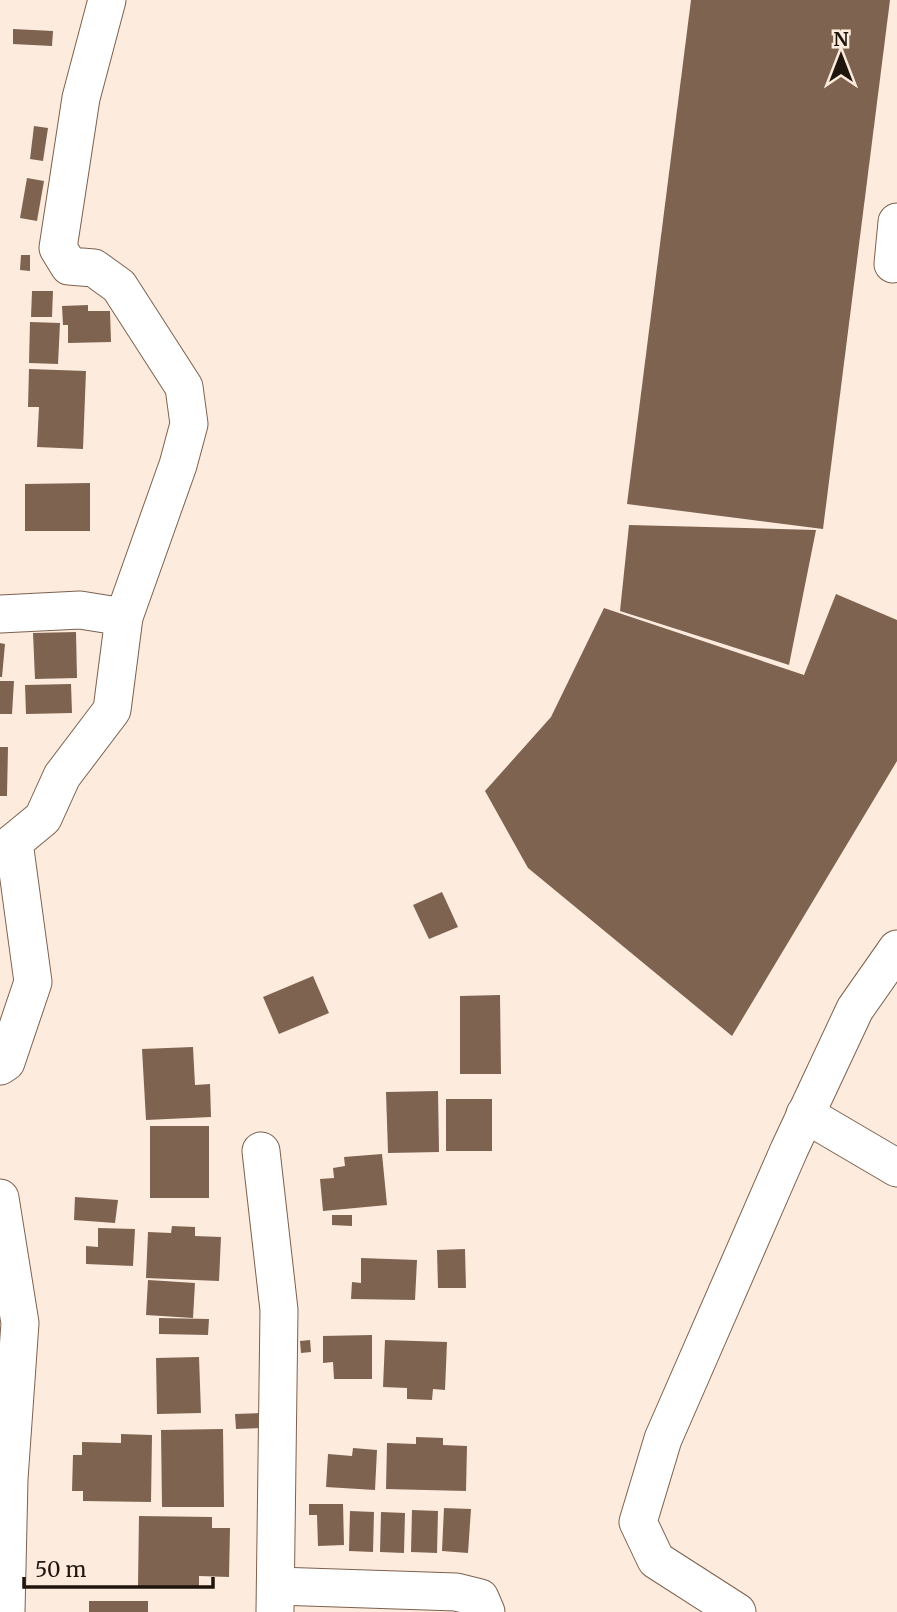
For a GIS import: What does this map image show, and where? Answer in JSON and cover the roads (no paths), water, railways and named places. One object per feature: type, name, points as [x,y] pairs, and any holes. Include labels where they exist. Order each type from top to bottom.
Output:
[{"type":"street","points":[[0,1066],[6,1062],[33,982],[7,846],[43,818],[62,776],[112,710],[124,617],[178,465],[189,424],[184,387],[119,286],[94,268],[69,266],[58,248],[81,99],[107,0]]},
{"type":"street","points":[[893,264],[897,222]]},
{"type":"street","points":[[0,614],[80,610],[124,617]]},
{"type":"street","points":[[737,1612],[656,1560],[638,1522],[663,1439],[806,1114],[855,1009],[897,949]]},
{"type":"street","points":[[806,1114],[897,1168]]},
{"type":"street","points":[[261,1151],[279,1310],[276,1599],[456,1592],[480,1598],[486,1612]]},
{"type":"street","points":[[0,1198],[20,1323],[9,1479],[6,1612]]}]
